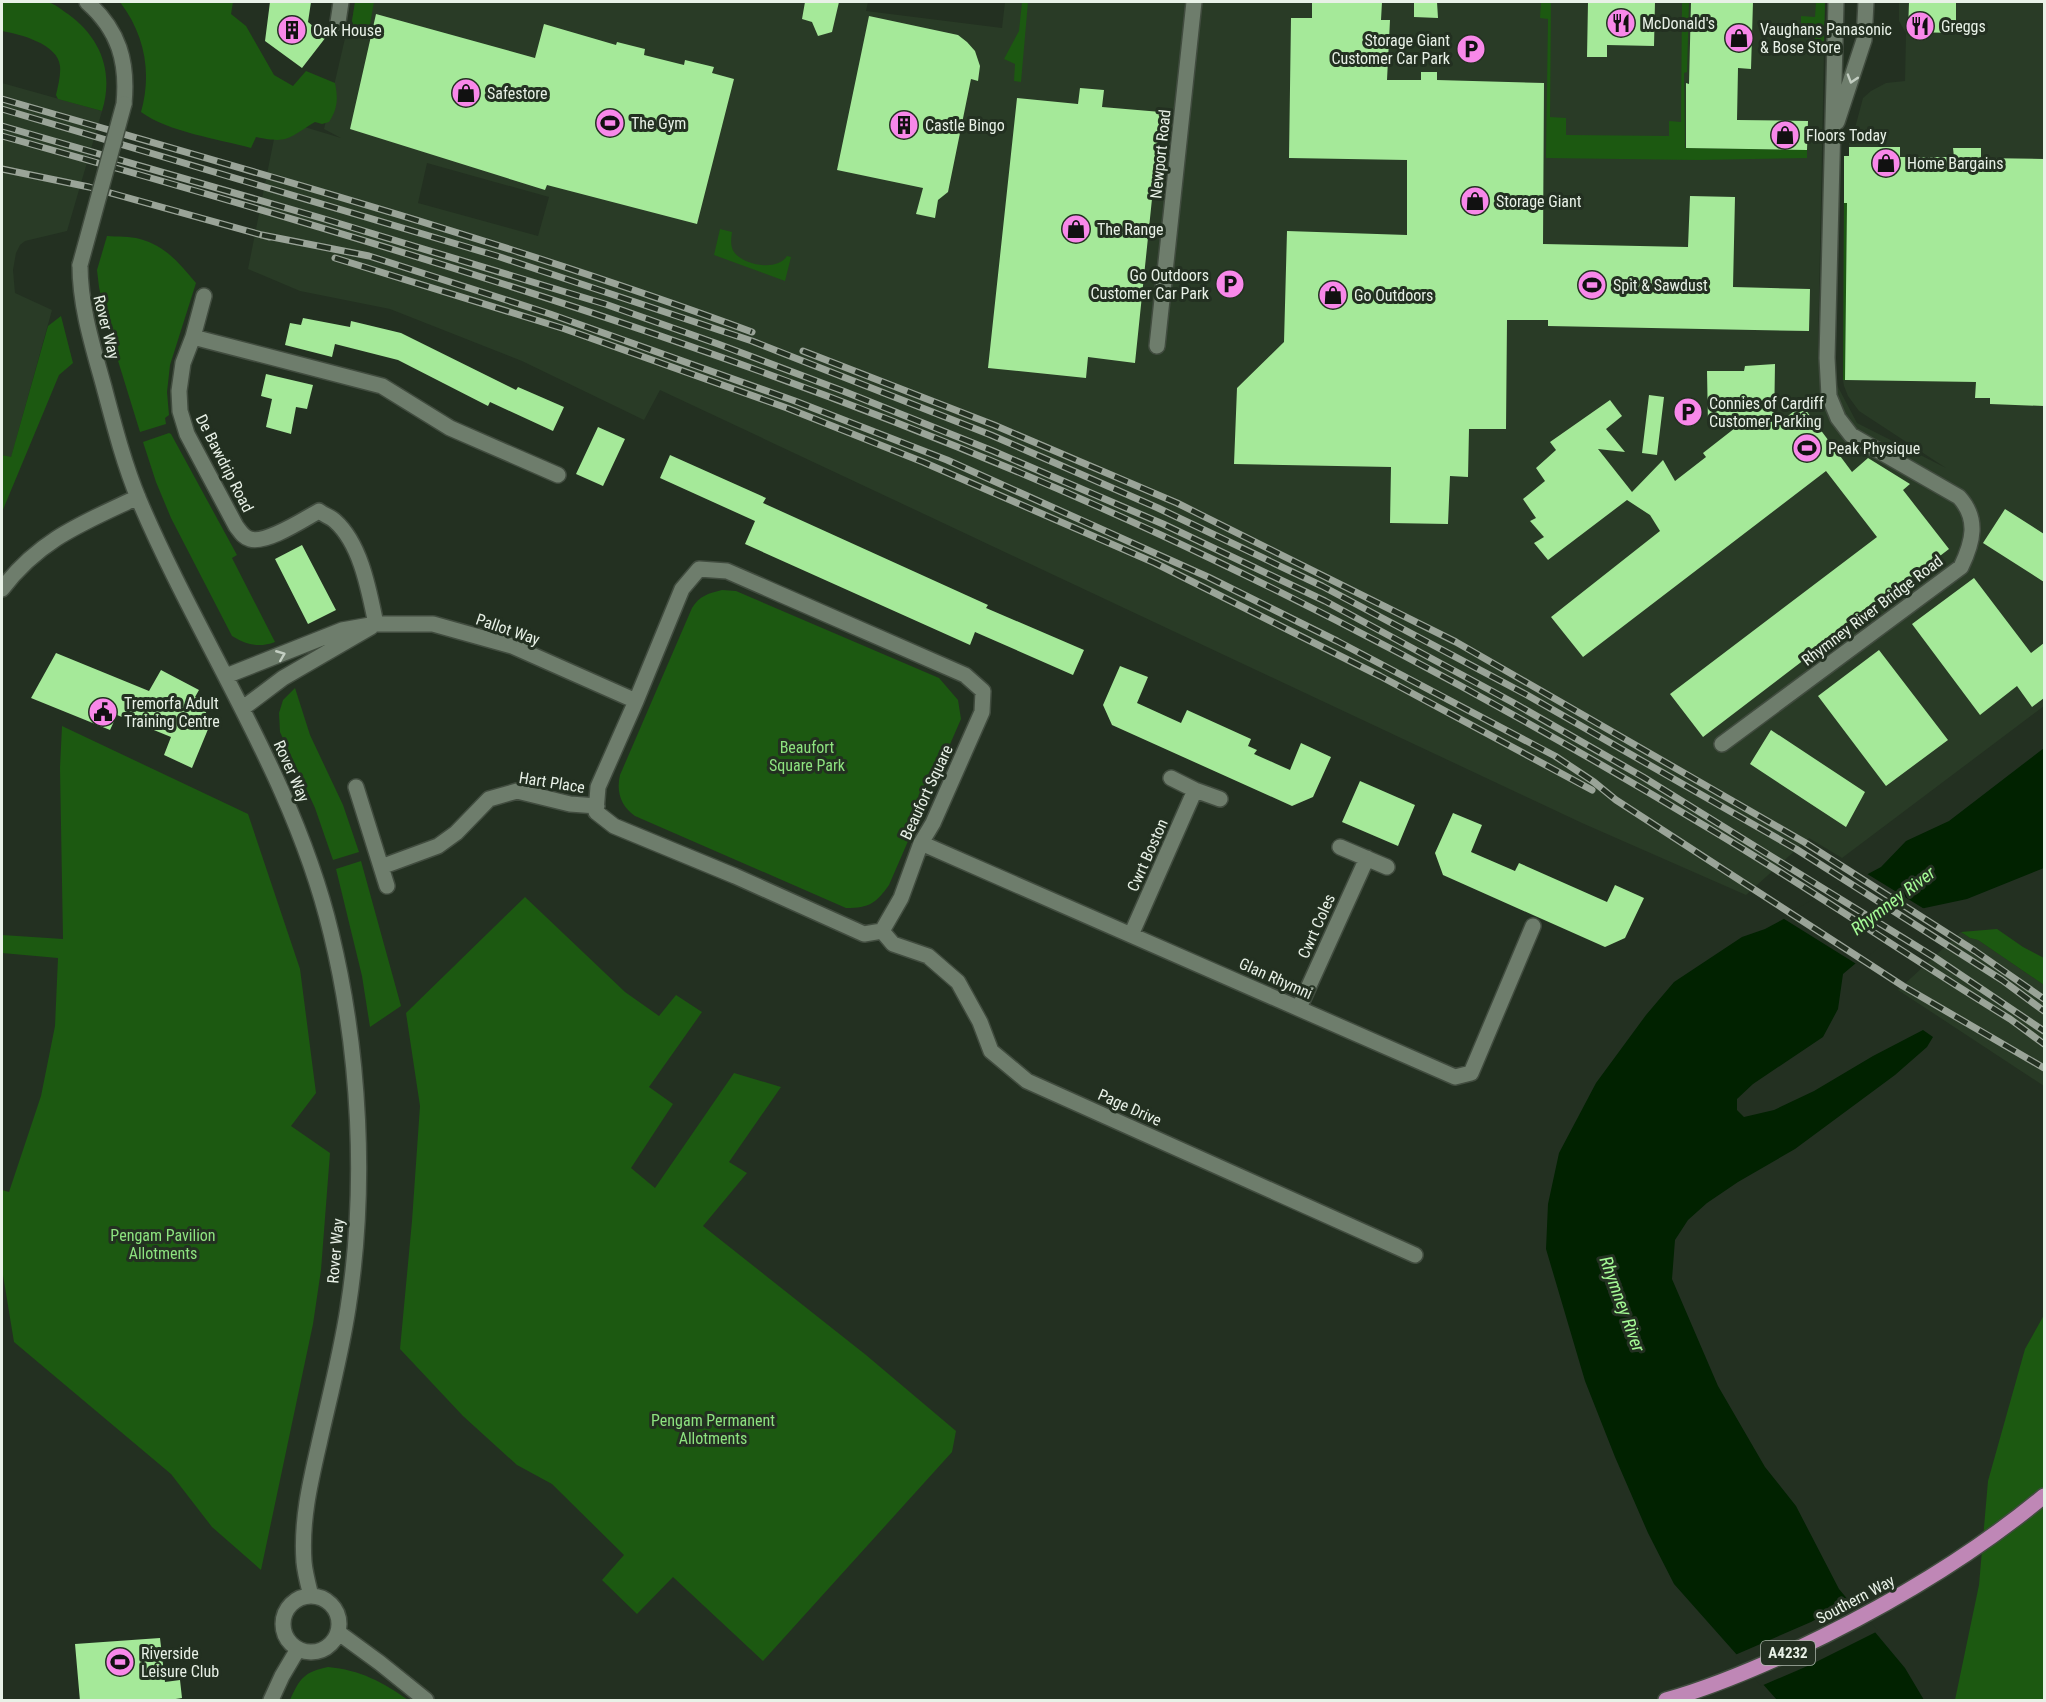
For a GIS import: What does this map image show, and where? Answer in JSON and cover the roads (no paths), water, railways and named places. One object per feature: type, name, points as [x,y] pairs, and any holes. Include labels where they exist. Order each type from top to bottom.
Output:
[{"type":"main road","name":"Southern Way","points":[[1666,1701],[1753,1669],[1870,1613],[1947,1567],[2044,1496]]},
{"type":"street","name":"Rover Way","points":[[87,2],[103,18],[119,46],[126,83],[124,104],[80,265],[80,291],[89,332],[120,446],[138,497],[163,554],[243,708],[284,793],[313,870],[332,934],[347,1018],[357,1091],[358,1187],[348,1308],[307,1497],[303,1532],[304,1565],[311,1596]]},
{"type":"street","points":[[338,22],[341,2]]},
{"type":"street","name":"Newport Road","points":[[1157,346],[1194,2]]},
{"type":"street","name":"Rhymney River Bridge Road","points":[[1722,744],[1961,567],[1969,550],[1974,528],[1971,514],[1959,498],[1851,435],[1838,418],[1829,396],[1827,358],[1836,2]]},
{"type":"street","name":"Rhymney River Bridge Road","points":[[1831,143],[1864,40],[1866,2]]},
{"type":"street","name":"De Bawdrip Road","points":[[204,296],[183,363],[179,391],[183,426],[243,535],[260,540],[319,512],[335,521],[349,537],[354,548],[366,579],[376,624]]},
{"type":"street","points":[[193,337],[382,386],[450,428],[558,475]]},
{"type":"street","points":[[2,589],[21,565],[41,547],[71,528],[138,497]]},
{"type":"street","name":"Beaufort Square","points":[[597,806],[598,787],[629,698],[682,589],[699,569],[728,571],[965,675],[983,691],[982,712],[933,823],[921,843],[900,898],[882,931]]},
{"type":"street","points":[[243,708],[283,678],[376,624]]},
{"type":"street","name":"Pallot Way","points":[[226,676],[342,630],[376,624],[433,624],[512,646],[629,698]]},
{"type":"street","points":[[1172,778],[1220,799]]},
{"type":"street","points":[[356,787],[387,886]]},
{"type":"street","name":"Cwrt Boston","points":[[1131,935],[1195,790]]},
{"type":"street","name":"Hart Place","points":[[381,867],[438,846],[456,833],[489,799],[517,791],[570,804],[597,806]]},
{"type":"street","points":[[597,806],[597,812],[614,826],[735,876],[864,934],[882,931]]},
{"type":"street","name":"Glan Rhymni","points":[[921,843],[1455,1077],[1471,1073],[1533,926]]},
{"type":"street","points":[[1340,847],[1387,867]]},
{"type":"street","name":"Cwrt Coles","points":[[1299,1008],[1367,858]]},
{"type":"street","name":"Page Drive","points":[[882,931],[893,944],[928,956],[958,982],[980,1022],[992,1051],[1027,1081],[1415,1256]]},
{"type":"street","points":[[311,1596],[318,1596],[332,1604],[339,1617],[339,1633],[322,1651],[298,1649],[291,1644],[284,1630],[285,1614],[295,1601],[311,1596]]},
{"type":"street","points":[[339,1633],[381,1663],[426,1701]]},
{"type":"street","points":[[271,1701],[298,1649]]},
{"type":"water","name":"Rhymney River","points":[[2044,748],[2044,868],[1967,899],[1920,909],[1843,974],[1838,1009],[1823,1037],[1753,1084],[1737,1099],[1737,1110],[1744,1117],[1774,1110],[1814,1091],[1923,1030],[1933,1037],[1927,1047],[1895,1075],[1795,1149],[1707,1203],[1688,1220],[1675,1240],[1672,1279],[1718,1386],[1765,1467],[1796,1506],[1839,1589],[1905,1668],[1924,1700],[1777,1700],[1674,1584],[1648,1533],[1615,1457],[1585,1381],[1546,1249],[1548,1204],[1559,1153],[1596,1083],[1646,1015],[1674,982],[1742,937],[1765,929],[1881,867],[1906,841],[1949,821]]},
{"type":"railway","points":[[2,99],[473,238],[566,267],[752,332]]},
{"type":"railway","points":[[2,109],[497,256],[752,341],[991,435],[1158,508],[1322,586],[1527,695],[1796,849],[2002,980],[2044,1011]]},
{"type":"railway","points":[[2,126],[321,218],[605,304],[843,391],[993,451],[1163,524],[1325,601],[1512,702],[1643,777],[1934,957],[2044,1031]]},
{"type":"railway","points":[[2,136],[311,225],[617,321],[769,374],[919,431],[1068,493],[1278,591],[1403,655],[1527,723],[1748,852],[2010,1019],[2044,1044]]},
{"type":"railway","points":[[2,169],[89,187],[269,237]]},
{"type":"railway","points":[[262,235],[369,256],[550,314],[795,401],[947,460],[1208,577],[1337,641],[1555,756],[1616,800],[1903,986],[2044,1068]]},
{"type":"railway","points":[[335,258],[565,329],[787,408],[923,462],[1155,563],[1380,676],[1592,790]]},
{"type":"railway","points":[[803,351],[994,425],[1177,503],[1456,642],[1804,842],[1975,951],[2044,999]]},
{"type":"place","name":"McDonald's","points":[[1621,23]]},
{"type":"place","name":"Greggs","points":[[1920,26]]},
{"type":"place","name":"Oak House","points":[[292,30]]},
{"type":"place","name":"Vaughans Panasonic & Bose Store","points":[[1739,38]]},
{"type":"place","name":"Storage Giant Customer Car Park","points":[[1471,49]]},
{"type":"place","name":"Safestore","points":[[466,93]]},
{"type":"place","name":"The Gym","points":[[610,123]]},
{"type":"place","name":"Castle Bingo","points":[[904,125]]},
{"type":"place","name":"Floors Today","points":[[1785,135]]},
{"type":"place","name":"Home Bargains","points":[[1886,163]]},
{"type":"place","name":"Storage Giant","points":[[1475,201]]},
{"type":"place","name":"The Range","points":[[1076,229]]},
{"type":"place","name":"Go Outdoors Customer Car Park","points":[[1230,284]]},
{"type":"place","name":"Spit & Sawdust","points":[[1592,285]]},
{"type":"place","name":"Go Outdoors","points":[[1333,295]]},
{"type":"place","name":"Connies of Cardiff Customer Parking","points":[[1688,412]]},
{"type":"place","name":"Peak Physique","points":[[1807,448]]},
{"type":"place","name":"Tremorfa Adult Training Centre","points":[[103,712]]},
{"type":"place","name":"Riverside Leisure Club","points":[[120,1662]]},
{"type":"park label","name":"Beaufort Square Park","points":[[807,756]]},
{"type":"park label","name":"Pengam Pavilion Allotments","points":[[163,1244]]},
{"type":"park label","name":"Pengam Permanent Allotments","points":[[713,1429]]}]
